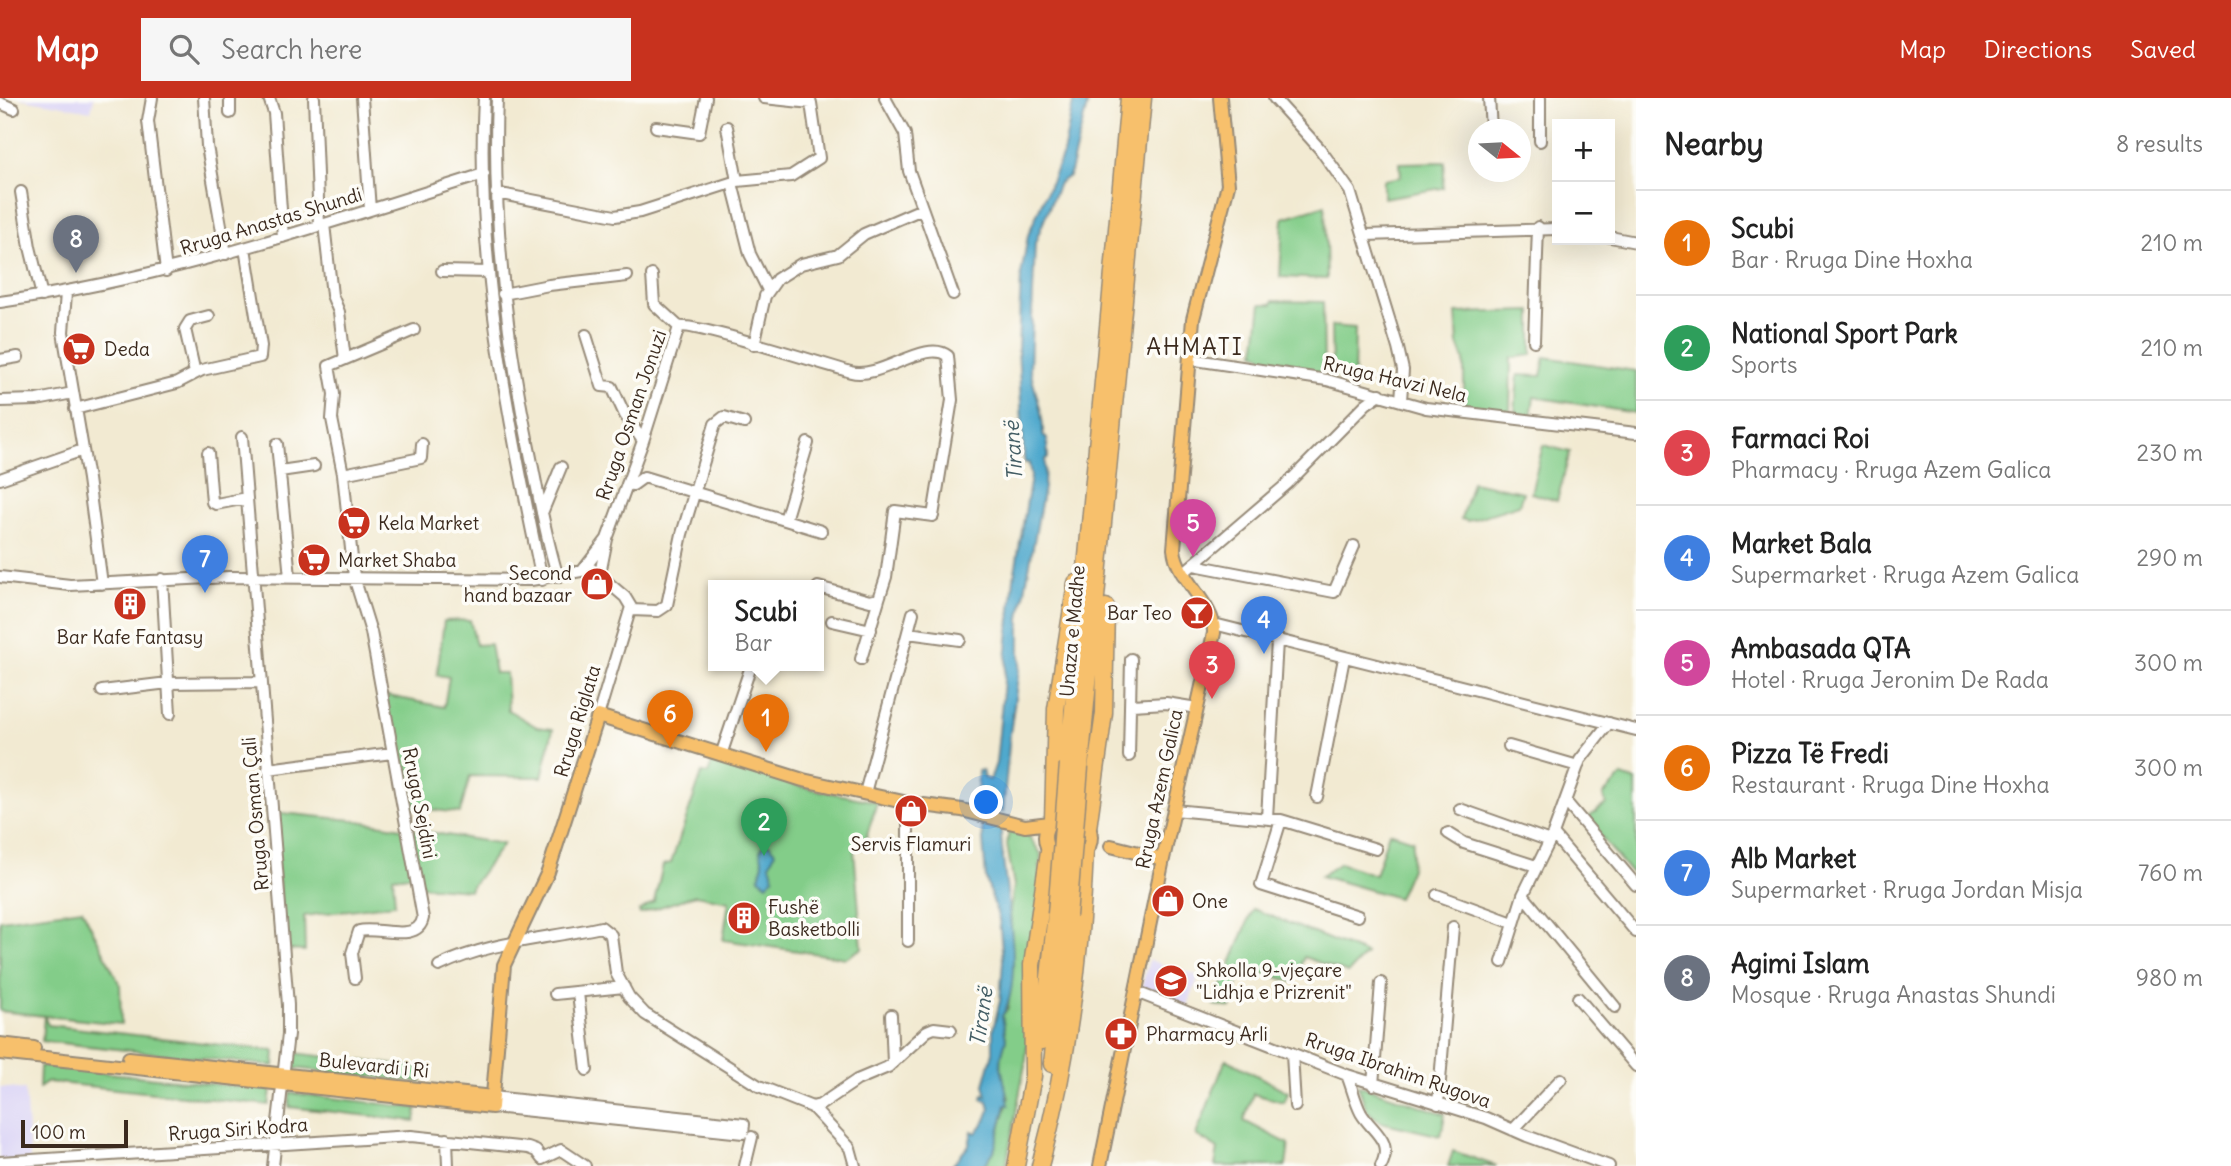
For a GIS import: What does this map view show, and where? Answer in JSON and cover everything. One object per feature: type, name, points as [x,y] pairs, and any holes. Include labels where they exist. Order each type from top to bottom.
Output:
[{"type":"highway","name":"Unaza e Madhe","points":[[1109,391],[1129,98]]},
{"type":"highway","name":"Unaza e Madhe","points":[[1034,1166],[1051,1073],[1074,766],[1109,391],[1143,98]]},
{"type":"highway","points":[[1051,822],[1056,709],[1109,391]]},
{"type":"highway","points":[[1089,830],[1104,713],[1107,571],[1117,433],[1109,391]]},
{"type":"highway","points":[[1016,1166],[1033,1076],[1032,965],[1047,846]]},
{"type":"highway","points":[[1040,1166],[1072,1012],[1084,914],[1086,850]]},
{"type":"highway","name":"Unaza e Madhe","points":[[1022,1166],[1039,1074],[1062,915]]},
{"type":"main road","points":[[1214,624],[1182,574],[1175,558],[1174,529],[1189,359],[1198,296],[1228,185],[1220,98]]},
{"type":"main road","name":"Rruga Azem Galica","points":[[1100,1166],[1214,624]]},
{"type":"main road","points":[[598,716],[782,775],[908,803],[962,810],[1020,825],[1051,822],[1063,815],[1073,816],[1111,846],[1163,859]]},
{"type":"main road","name":"Rruga Riglata","points":[[512,943],[548,872],[598,716]]},
{"type":"main road","points":[[1047,846],[1051,822]]},
{"type":"main road","points":[[1020,825],[1066,860],[1078,858],[1086,850],[1111,846]]},
{"type":"main road","points":[[1086,850],[1089,830]]},
{"type":"main road","points":[[489,1101],[496,1058],[502,977],[512,943]]},
{"type":"main road","name":"Bulevardi i Ri","points":[[0,1044],[283,1080]]},
{"type":"main road","name":"Bulevardi i Ri","points":[[0,1053],[489,1101]]},
{"type":"street","points":[[152,98],[148,121],[166,271]]},
{"type":"street","points":[[204,98],[207,146],[226,254]]},
{"type":"street","points":[[230,98],[230,113]]},
{"type":"street","points":[[269,98],[274,113],[283,237]]},
{"type":"street","points":[[314,98],[322,225],[345,359],[414,330]]},
{"type":"street","points":[[362,98],[370,210]]},
{"type":"street","points":[[484,98],[484,174],[489,272],[501,378],[542,580]]},
{"type":"street","points":[[497,98],[496,193],[503,294],[518,394],[558,577]]},
{"type":"street","points":[[656,127],[699,133],[706,98]]},
{"type":"street","points":[[496,193],[615,216],[640,212],[735,182],[791,176],[819,158],[811,103],[764,98]]},
{"type":"street","points":[[885,98],[905,134],[909,171],[953,294]]},
{"type":"street","points":[[1274,98],[1344,181],[1366,235],[1403,370],[1401,401]]},
{"type":"street","points":[[1489,98],[1490,119]]},
{"type":"street","points":[[1539,98],[1540,141]]},
{"type":"street","points":[[0,103],[14,109]]},
{"type":"street","points":[[727,127],[750,254],[768,290]]},
{"type":"street","name":"Rruga Anastas Shundi","points":[[0,302],[66,293],[166,271],[484,174]]},
{"type":"street","points":[[21,192],[42,296]]},
{"type":"street","points":[[754,345],[768,290],[777,279],[792,269],[838,255],[864,234],[922,209]]},
{"type":"street","points":[[1534,341],[1538,228]]},
{"type":"street","points":[[1366,235],[1552,229]]},
{"type":"street","points":[[1615,238],[1636,242]]},
{"type":"street","points":[[75,409],[177,383],[195,373],[260,357],[261,346],[245,248]]},
{"type":"street","points":[[442,271],[489,272]]},
{"type":"street","points":[[652,275],[654,304],[679,327]]},
{"type":"street","points":[[503,294],[549,285],[627,276]]},
{"type":"street","points":[[66,293],[63,332],[102,584]]},
{"type":"street","points":[[195,373],[186,329],[190,321],[209,316]]},
{"type":"street","name":"Rruga Osman Jonuzi","points":[[600,573],[607,539],[643,441],[679,327],[686,324],[861,374],[932,350],[944,353],[950,362],[952,400],[933,516],[895,511],[886,576],[878,599]]},
{"type":"street","points":[[586,335],[602,386],[612,387],[625,415],[643,441]]},
{"type":"street","points":[[0,360],[18,357]]},
{"type":"street","name":"Rruga Sejdini","points":[[345,359],[329,366],[334,394],[332,419],[343,474],[354,577],[370,632],[415,868],[422,924],[412,932],[359,931],[352,953],[355,978]]},
{"type":"street","name":"Rruga Havzi Nela","points":[[1189,359],[1327,380],[1401,401],[1463,414],[1636,433]]},
{"type":"street","points":[[0,401],[37,400],[73,393]]},
{"type":"street","points":[[1182,574],[1287,484],[1366,404],[1380,394]]},
{"type":"street","points":[[0,577],[70,585],[254,577],[542,580],[583,570],[600,573],[630,602],[631,611],[657,611],[667,605],[682,534],[717,421],[723,417],[744,423]]},
{"type":"street","name":"Rruga Osman Çali","points":[[242,437],[288,1005],[287,1049],[273,1166]]},
{"type":"street","points":[[785,520],[808,443]]},
{"type":"street","points":[[277,444],[290,578]]},
{"type":"street","points":[[343,474],[421,458],[422,444]]},
{"type":"street","points":[[0,479],[83,450]]},
{"type":"street","points":[[208,453],[212,502],[216,504],[247,498]]},
{"type":"street","points":[[280,471],[314,466]]},
{"type":"street","points":[[542,513],[561,467]]},
{"type":"street","points":[[627,484],[633,485],[644,477],[821,531]]},
{"type":"street","name":"Rruga Osman Jonuzi","points":[[583,570],[607,539]]},
{"type":"street","points":[[1194,565],[1334,592],[1354,546]]},
{"type":"street","points":[[162,579],[170,714]]},
{"type":"street","points":[[824,589],[870,601],[878,599],[861,659]]},
{"type":"street","name":"Rruga Riglata","points":[[598,716],[631,611]]},
{"type":"street","points":[[866,793],[913,613]]},
{"type":"street","points":[[832,621],[871,630]]},
{"type":"street","points":[[1214,624],[1636,730]]},
{"type":"street","points":[[908,633],[960,640]]},
{"type":"street","points":[[1267,818],[1277,641]]},
{"type":"street","points":[[1317,797],[1344,658]]},
{"type":"street","points":[[1129,756],[1131,659]]},
{"type":"street","points":[[721,755],[749,671]]},
{"type":"street","points":[[102,691],[168,683],[262,682]]},
{"type":"street","points":[[1132,705],[1166,703],[1197,708]]},
{"type":"street","points":[[1502,962],[1523,895],[1551,838],[1578,766],[1609,723]]},
{"type":"street","points":[[1509,746],[1578,766]]},
{"type":"street","points":[[268,769],[392,753]]},
{"type":"street","points":[[1566,802],[1636,886]]},
{"type":"street","points":[[908,803],[905,832],[908,941]]},
{"type":"street","points":[[1460,808],[1551,838],[1636,932]]},
{"type":"street","points":[[1174,810],[1281,820],[1376,849]]},
{"type":"street","points":[[1281,820],[1261,885],[1357,916]]},
{"type":"street","points":[[1448,832],[1464,843],[1536,866]]},
{"type":"street","points":[[1437,895],[1513,923]]},
{"type":"street","points":[[1523,895],[1615,1007]]},
{"type":"street","points":[[439,966],[478,949],[601,927],[611,935],[616,973],[645,1014],[741,1076],[774,1093],[812,1107],[850,1148],[855,1166]]},
{"type":"street","points":[[1438,1104],[1453,927]]},
{"type":"street","points":[[1373,1085],[1381,983]]},
{"type":"street","points":[[555,994],[624,987]]},
{"type":"street","name":"Rruga Ibrahim Rugova","points":[[1136,992],[1373,1085],[1486,1118],[1609,1166]]},
{"type":"street","points":[[578,993],[587,1070]]},
{"type":"street","points":[[1578,998],[1636,1066]]},
{"type":"street","points":[[891,1015],[893,1063]]},
{"type":"street","points":[[812,1107],[893,1063],[927,1031],[934,1028],[951,1030]]},
{"type":"street","points":[[1292,1053],[1295,1106]]},
{"type":"street","points":[[1347,1075],[1362,1113],[1383,1139],[1385,1149],[1381,1166]]},
{"type":"street","points":[[1513,1130],[1561,1079]]},
{"type":"street","name":"Bulevardi i Ri","points":[[489,1101],[746,1131],[745,1166]]},
{"type":"street","name":"Rruga Siri Kodra","points":[[0,1162],[60,1163],[274,1144],[411,1136],[528,1148],[536,1151],[542,1158],[561,1150],[585,1166]]},
{"type":"street","points":[[447,1139],[448,1166]]},
{"type":"street","points":[[167,1154],[174,1166]]},
{"type":"shaded area","points":[[18,98],[94,98],[91,111]]},
{"type":"shaded area","name":"Shkolla 9-vjeçare \"Lidhja e Prizrenit\"","points":[[1149,960],[1199,976],[1187,1008],[1141,990]]},
{"type":"shaded area","points":[[0,1087],[25,1090],[30,1160],[0,1162]]},
{"type":"green space","points":[[1445,162],[1443,188],[1383,198],[1383,180],[1401,177],[1400,163]]},
{"type":"green space","points":[[1325,205],[1327,279],[1280,277],[1283,218]]},
{"type":"green space","points":[[1273,301],[1323,302],[1324,374],[1263,365],[1262,355],[1255,353],[1261,304],[1272,304]]},
{"type":"green space","points":[[1532,311],[1532,355],[1511,358],[1510,411],[1464,407],[1464,360],[1458,344],[1456,313]]},
{"type":"green space","points":[[1331,326],[1355,328],[1354,382],[1332,374]]},
{"type":"green space","points":[[1545,357],[1636,371],[1636,413],[1534,397],[1531,416],[1515,412],[1518,375],[1541,376]]},
{"type":"green space","points":[[1543,445],[1570,452],[1557,501],[1531,493]]},
{"type":"green space","points":[[1472,482],[1523,492],[1519,505],[1468,521],[1461,519]]},
{"type":"green space","points":[[470,620],[476,645],[490,644],[495,673],[506,673],[508,710],[537,727],[553,729],[542,777],[470,776],[460,813],[407,807],[384,695],[444,707],[449,677],[437,675],[444,621]]},
{"type":"green space","points":[[713,760],[802,787],[877,802],[863,848],[854,849],[862,948],[846,958],[723,940],[729,901],[695,895],[640,914],[639,911],[654,902],[663,865],[671,863],[702,773],[708,774]]},
{"type":"green space","points":[[1622,776],[1636,781],[1636,869],[1631,873],[1586,819],[1606,804],[1603,795]]},
{"type":"green space","points":[[272,812],[352,820],[503,844],[469,890],[421,886],[419,874],[393,877],[395,904],[304,916],[305,951],[285,950]]},
{"type":"green space","points":[[1009,828],[1028,835],[1041,854],[1026,1059],[1006,1166],[984,1166],[994,1151],[1009,1097],[1004,1090],[1000,1061],[1006,1039],[1002,1016],[1008,1008],[1013,964],[1010,909],[1014,886],[1007,845]]},
{"type":"green space","points":[[1389,832],[1413,840],[1411,868],[1398,898],[1321,876],[1340,863],[1375,875]]},
{"type":"green space","points":[[82,909],[120,985],[121,1024],[0,1011],[0,920]]},
{"type":"green space","points":[[1253,909],[1366,954],[1348,973],[1304,957],[1294,982],[1242,967],[1231,1008],[1214,1005]]},
{"type":"green space","points":[[44,1016],[48,1025],[275,1051],[274,1066],[42,1041]]},
{"type":"green space","points":[[294,1053],[423,1068],[421,1082],[293,1068]]},
{"type":"green space","points":[[1226,1059],[1288,1092],[1284,1102],[1253,1094],[1244,1121],[1289,1144],[1286,1166],[1215,1166],[1218,1149],[1196,1135]]},
{"type":"green space","points":[[40,1066],[271,1090],[269,1105],[48,1082],[39,1088]]},
{"type":"green space","points":[[1358,1085],[1445,1114],[1441,1136],[1381,1122],[1367,1111]]},
{"type":"green space","points":[[290,1093],[417,1108],[415,1121],[289,1107]]},
{"type":"green space","points":[[1453,1151],[1496,1166],[1448,1166]]},
{"type":"water","points":[[1074,98],[1089,98],[1069,176],[1059,183],[1035,243],[1030,368],[1043,435],[1047,439],[1048,458],[1045,459],[1044,487],[1020,618],[1020,663],[1003,812],[987,807],[990,788],[984,807],[977,805],[978,771],[982,770],[984,778],[990,780],[996,763],[1014,578],[1031,477],[1029,463],[1025,463],[1024,459],[1018,349],[1021,275],[1028,235],[1063,154]]},
{"type":"water","points":[[978,820],[1001,826],[1013,951],[1013,976],[1002,1016],[1006,1039],[1000,1061],[1009,1105],[1006,1105],[994,1151],[984,1166],[952,1166],[969,1145],[972,1131],[976,1133],[990,1110],[988,1101],[982,1099],[983,1095],[987,1096],[984,1085],[993,1052],[993,1029],[1000,1001],[1003,960],[999,919],[986,879],[982,827]]},
{"type":"water","points":[[769,844],[775,852],[770,864],[774,877],[767,884],[759,878],[763,863],[760,851],[764,845]]},
{"type":"place","name":"Agimi Islam","points":[[76,273]]},
{"type":"place","name":"Deda","points":[[79,349]]},
{"type":"place","name":"Kela Market","points":[[354,523]]},
{"type":"place","name":"Ambasada QTA","points":[[1193,557]]},
{"type":"place","name":"Market Shaba","points":[[314,560]]},
{"type":"place","name":"Second hand bazaar","points":[[597,584]]},
{"type":"place","name":"Alb Market","points":[[205,593]]},
{"type":"place","name":"Bar Kafe Fantasy","points":[[130,604]]},
{"type":"place","name":"Bar Teo","points":[[1197,613]]},
{"type":"place","name":"Market Bala","points":[[1264,654]]},
{"type":"place","name":"Farmaci Roi","points":[[1212,699]]},
{"type":"place","name":"Pizza Të Fredi","points":[[670,748]]},
{"type":"place","name":"Scubi","points":[[766,752]]},
{"type":"place","name":"Servis Flamuri","points":[[911,811]]},
{"type":"place","name":"National Sport Park","points":[[764,856]]},
{"type":"place","name":"One","points":[[1168,901]]},
{"type":"place","name":"Fushë Basketbolli","points":[[744,918]]},
{"type":"place","name":"Shkolla 9-vjeçare \"Lidhja e Prizrenit\"","points":[[1171,981]]},
{"type":"place","name":"Pharmacy Arli","points":[[1121,1034]]},
{"type":"district","name":"AHMATI","points":[[1195,346]]},
{"type":"water label","name":"Tiranë","points":[[1013,451]]},
{"type":"water label","name":"Tiranë","points":[[981,1017]]}]
